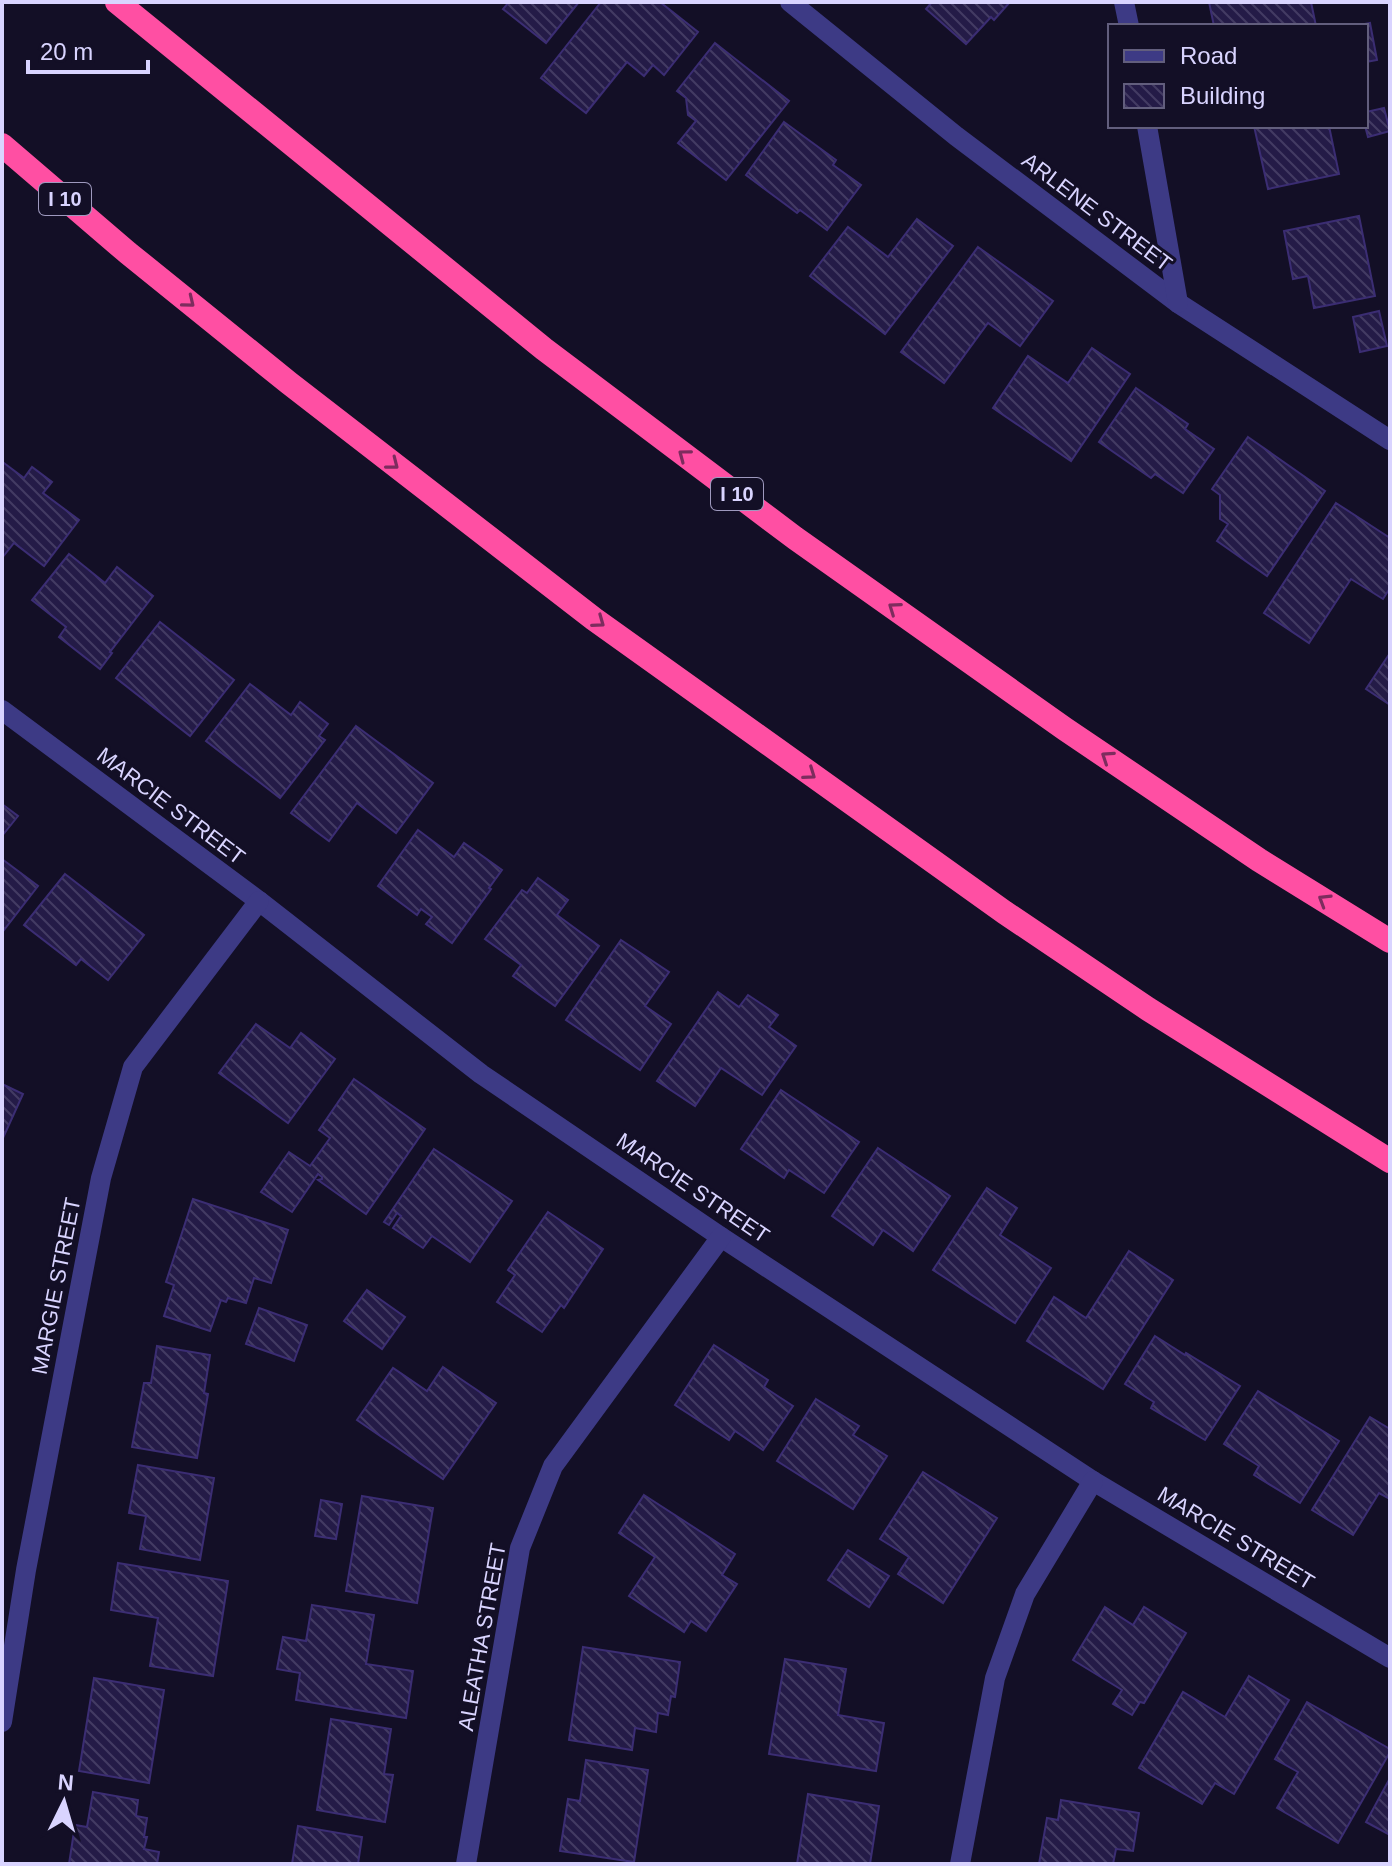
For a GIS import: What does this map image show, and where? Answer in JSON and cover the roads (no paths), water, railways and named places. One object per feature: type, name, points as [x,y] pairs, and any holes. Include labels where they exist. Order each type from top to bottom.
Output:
[{"type":"highway","name":"I 10","points":[[117,2],[532,340],[795,538],[1259,860],[1390,941]]},
{"type":"highway","name":"I 10","points":[[2,145],[128,253],[313,402],[643,654],[1004,912],[1148,1009],[1390,1161]]},
{"type":"highway","points":[[2,158],[128,253]]},
{"type":"street","name":"ARLENE STREET","points":[[790,2],[956,136],[1178,303],[1390,440]]},
{"type":"street","points":[[1124,2],[1129,24]]},
{"type":"street","points":[[1147,128],[1178,303]]},
{"type":"street","name":"MARCIE STREET","points":[[2,710],[259,901],[481,1074],[721,1237],[1093,1481],[1390,1658]]},
{"type":"street","name":"MARGIE STREET","points":[[2,1722],[29,1554],[101,1178],[133,1067],[259,901]]},
{"type":"street","name":"ALEATHA STREET","points":[[466,1864],[520,1548],[553,1466],[721,1237]]},
{"type":"street","points":[[960,1864],[995,1678],[1025,1594],[1093,1481]]}]
